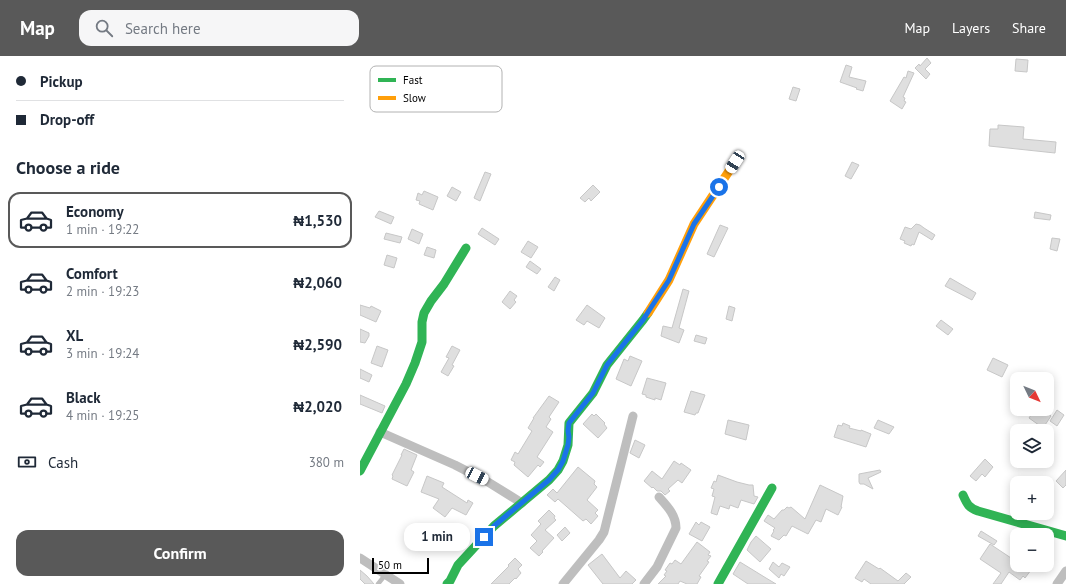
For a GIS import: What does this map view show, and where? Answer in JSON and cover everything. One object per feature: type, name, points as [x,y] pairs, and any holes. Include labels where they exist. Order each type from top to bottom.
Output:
[{"type":"street","points":[[447,584],[458,565],[494,526],[549,480],[558,470],[563,461],[568,445],[569,423],[593,393],[607,365],[643,320],[669,280],[694,224],[735,162]]},
{"type":"street","points":[[360,471],[406,384],[415,363],[422,342],[422,322],[424,313],[466,248]]},
{"type":"street","points":[[563,584],[604,532],[633,416]]},
{"type":"street","points":[[380,432],[455,465],[488,482],[522,503]]},
{"type":"street","points":[[718,584],[772,488]]},
{"type":"street","points":[[963,495],[967,504],[978,512],[994,515],[1066,536]]},
{"type":"street","points":[[644,584],[657,567],[676,528],[674,517],[659,497]]},
{"type":"street","points":[[360,558],[400,584]]},
{"type":"street","points":[[1056,584],[1066,571]]},
{"type":"lane","points":[[378,584],[386,574]]},
{"type":"building","points":[[927,58],[931,63],[925,69],[930,74],[926,79],[915,68],[919,64],[920,66]]},
{"type":"building","points":[[1016,59],[1028,60],[1027,72],[1015,71]]},
{"type":"building","points":[[846,65],[852,67],[849,77],[866,81],[863,91],[840,82]]},
{"type":"building","points":[[908,71],[914,73],[903,97],[905,98],[904,101],[906,102],[902,109],[890,101],[904,77],[906,78]]},
{"type":"building","points":[[793,87],[800,89],[796,101],[789,99]]},
{"type":"building","points":[[998,125],[1024,127],[1023,139],[1056,142],[1055,153],[989,146],[990,129],[998,129]]},
{"type":"building","points":[[852,162],[859,165],[851,179],[845,176]]},
{"type":"building","points":[[485,172],[491,174],[480,201],[474,198]]},
{"type":"building","points":[[593,185],[600,192],[591,201],[589,198],[585,202],[580,198]]},
{"type":"building","points":[[452,187],[461,192],[456,201],[447,196]]},
{"type":"building","points":[[424,191],[438,197],[433,210],[419,204],[420,201],[416,200],[418,193],[422,195]]},
{"type":"building","points":[[379,211],[394,217],[391,224],[375,217]]},
{"type":"building","points":[[1035,212],[1051,215],[1050,220],[1034,218]]},
{"type":"building","points":[[916,224],[935,235],[932,240],[919,232],[914,245],[912,244],[911,246],[904,243],[905,241],[900,239],[905,227],[911,229]]},
{"type":"building","points":[[720,225],[728,228],[714,257],[707,254]]},
{"type":"building","points":[[482,228],[499,239],[495,245],[478,234]]},
{"type":"building","points":[[412,229],[423,234],[419,244],[408,239]]},
{"type":"building","points":[[386,233],[402,237],[400,243],[384,239]]},
{"type":"building","points":[[1052,238],[1060,239],[1057,251],[1050,249]]},
{"type":"building","points":[[528,241],[538,247],[531,258],[521,252]]},
{"type":"building","points":[[427,247],[436,250],[434,258],[424,255]]},
{"type":"building","points":[[387,255],[397,258],[394,268],[384,265]]},
{"type":"building","points":[[530,261],[541,269],[537,274],[526,267]]},
{"type":"building","points":[[555,277],[560,280],[554,291],[548,287]]},
{"type":"building","points":[[950,278],[976,293],[972,300],[945,286]]},
{"type":"building","points":[[683,289],[689,291],[679,328],[684,330],[679,343],[661,336],[663,326],[672,328]]},
{"type":"building","points":[[510,291],[517,296],[514,300],[516,302],[510,309],[502,302]]},
{"type":"building","points":[[360,305],[370,308],[371,306],[381,311],[376,322],[360,315]]},
{"type":"building","points":[[587,305],[605,318],[599,328],[587,321],[584,325],[576,320]]},
{"type":"building","points":[[729,306],[735,308],[732,321],[726,319]]},
{"type":"building","points":[[941,320],[953,329],[948,335],[936,326]]},
{"type":"building","points":[[360,329],[369,333],[365,343],[360,342]]},
{"type":"building","points":[[696,335],[707,338],[705,344],[694,341]]},
{"type":"building","points":[[377,346],[388,350],[382,367],[371,363]]},
{"type":"building","points":[[452,346],[460,350],[452,365],[454,366],[448,376],[441,372],[449,358],[446,357]]},
{"type":"building","points":[[630,356],[642,361],[631,386],[616,379],[624,359],[628,361]]},
{"type":"building","points":[[993,358],[1008,365],[1002,377],[987,370]]},
{"type":"building","points":[[360,369],[372,375],[369,382],[360,378]]},
{"type":"building","points":[[647,378],[666,383],[661,400],[655,398],[655,400],[642,394]]},
{"type":"building","points":[[691,391],[705,395],[698,413],[695,415],[684,412]]},
{"type":"building","points":[[360,395],[385,406],[382,413],[360,404]]},
{"type":"building","points":[[549,396],[559,402],[549,417],[551,419],[546,427],[553,432],[537,457],[544,462],[540,467],[538,465],[528,477],[514,465],[515,462],[511,460],[515,452],[518,454],[532,431],[528,428],[533,418]]},
{"type":"building","points":[[1057,410],[1064,415],[1057,426],[1050,421]]},
{"type":"building","points":[[592,414],[594,416],[596,414],[605,423],[604,424],[607,428],[598,438],[583,424]]},
{"type":"building","points":[[1030,416],[1051,416],[1046,424],[1037,424],[1029,418]]},
{"type":"building","points":[[728,420],[749,425],[746,440],[725,434]]},
{"type":"building","points":[[878,420],[894,427],[889,434],[874,428]]},
{"type":"building","points":[[843,423],[850,426],[849,428],[861,430],[871,434],[866,447],[834,437],[838,425],[842,426]]},
{"type":"building","points":[[635,440],[645,445],[639,458],[630,453]]},
{"type":"building","points":[[404,449],[417,455],[411,470],[414,472],[407,486],[392,479],[392,475]]},
{"type":"building","points":[[985,459],[993,467],[985,477],[982,474],[976,481],[970,476]]},
{"type":"building","points":[[674,461],[680,465],[681,463],[691,470],[682,483],[678,480],[668,489],[670,491],[665,495],[661,491],[657,491],[653,487],[652,488],[644,481],[652,471],[662,479]]},
{"type":"building","points":[[578,467],[595,481],[594,484],[597,487],[587,500],[598,510],[595,513],[598,516],[591,524],[586,519],[583,521],[558,499],[555,502],[547,495],[553,489],[557,493]]},
{"type":"building","points":[[880,470],[881,472],[868,478],[873,489],[864,484],[860,484],[859,474]]},
{"type":"building","points":[[1066,470],[1066,485],[1063,488],[1056,481]]},
{"type":"building","points":[[718,475],[737,482],[753,485],[754,496],[758,497],[754,504],[741,500],[738,508],[730,505],[729,509],[720,506],[717,515],[711,513],[715,497],[712,496],[714,489],[711,488],[714,481],[716,482]]},
{"type":"building","points":[[427,476],[444,483],[442,487],[467,503],[468,500],[473,503],[466,515],[452,508],[445,517],[433,508],[439,499],[421,492]]},
{"type":"building","points":[[820,485],[843,496],[842,507],[838,515],[826,509],[821,522],[816,520],[808,534],[792,526],[786,536],[784,535],[779,540],[771,536],[775,528],[764,521],[768,515],[774,519],[782,510],[787,507],[791,507],[805,519]]},
{"type":"building","points":[[549,510],[555,516],[554,518],[556,520],[545,530],[554,538],[539,556],[530,548],[537,541],[531,535],[541,524],[538,521]]},
{"type":"building","points":[[696,522],[699,525],[701,522],[710,527],[702,541],[689,534]]},
{"type":"building","points":[[565,527],[570,533],[562,541],[557,535]]},
{"type":"building","points":[[981,531],[997,541],[994,545],[978,536]]},
{"type":"building","points":[[756,536],[771,549],[760,562],[747,550]]},
{"type":"building","points":[[697,542],[710,552],[708,555],[711,556],[707,561],[709,562],[699,576],[701,577],[697,584],[687,584],[680,581],[678,584],[658,584],[666,576],[664,575],[667,571],[665,570],[670,563],[672,564],[675,560],[681,564]]},
{"type":"building","points":[[990,544],[1010,557],[1010,572],[1030,572],[1025,578],[1023,576],[1020,580],[1009,572],[1001,584],[993,584],[1001,573],[980,559]]},
{"type":"building","points":[[602,554],[620,578],[626,571],[636,580],[632,584],[603,584],[588,565]]},
{"type":"building","points":[[515,558],[522,565],[518,569],[521,573],[516,579],[515,578],[509,584],[491,584],[509,566],[508,565]]},
{"type":"building","points":[[866,561],[879,569],[880,568],[898,581],[906,573],[911,577],[904,584],[871,584],[864,579],[862,582],[855,578]]},
{"type":"building","points":[[740,562],[776,584],[748,584],[733,574]]},
{"type":"building","points":[[773,562],[779,567],[782,563],[790,567],[784,576],[781,574],[779,578],[769,569]]},
{"type":"building","points":[[360,570],[374,584],[365,584],[360,579]]},
{"type":"traffic: fast","points":[[360,471],[406,384],[415,363],[422,342],[422,322],[424,313],[466,248]]},
{"type":"traffic: fast","points":[[447,584],[458,565],[494,526],[549,480],[558,470],[563,461],[568,445],[569,423],[593,393],[607,365],[648,313]]},
{"type":"traffic: fast","points":[[718,584],[772,488]]},
{"type":"traffic: fast","points":[[963,495],[968,505],[978,511],[1066,536]]},
{"type":"traffic: slow","points":[[648,313],[669,280],[694,224],[735,162]]},
{"type":"route","points":[[484,537],[494,526],[549,480],[558,470],[563,461],[568,445],[569,423],[593,393],[607,365],[643,320],[669,280],[694,224],[719,187]]}]
